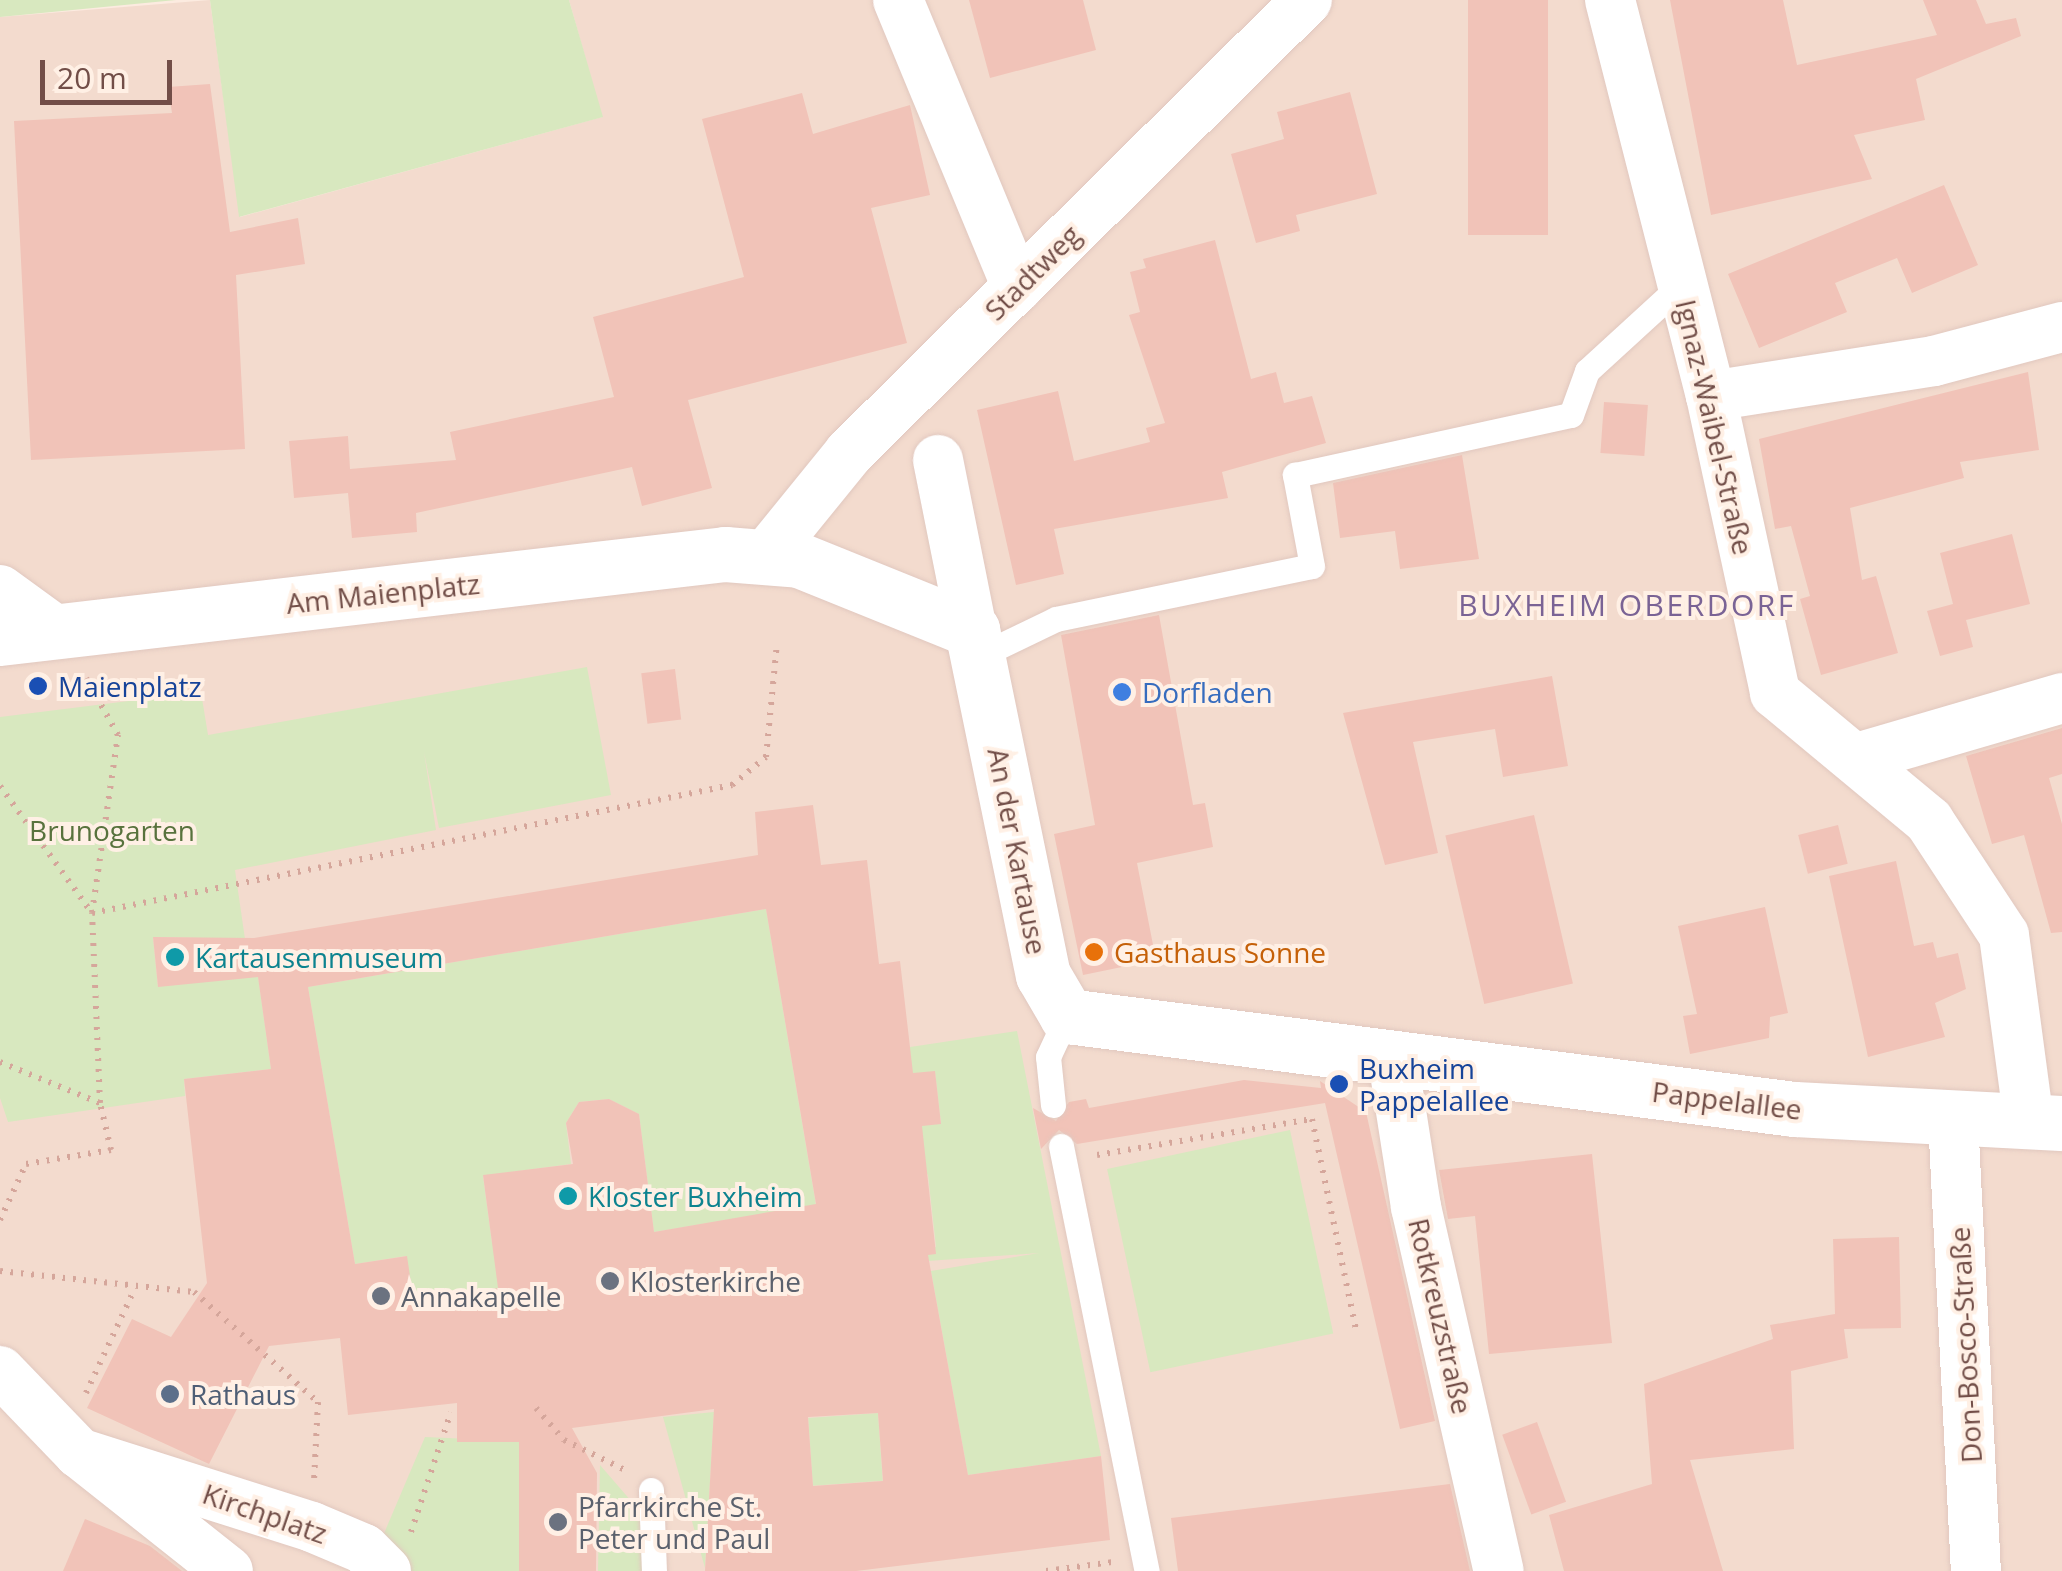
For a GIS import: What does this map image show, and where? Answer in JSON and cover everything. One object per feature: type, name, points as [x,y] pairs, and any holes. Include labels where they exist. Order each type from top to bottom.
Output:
[{"type":"street","points":[[898,0],[1017,286]]},
{"type":"street","name":"Stadtweg","points":[[767,554],[849,453],[1307,0]]},
{"type":"street","name":"Ignaz-Waibel-Straße","points":[[1610,0],[1711,396],[1775,693],[1929,821],[2004,934],[2045,1123]]},
{"type":"street","points":[[1711,396],[1934,361],[2062,327]]},
{"type":"street","points":[[938,460],[975,643]]},
{"type":"street","points":[[767,554],[975,643]]},
{"type":"street","name":"Am Maienplatz","points":[[0,638],[767,554]]},
{"type":"street","points":[[0,590],[56,630]]},
{"type":"street","name":"An der Kartause","points":[[975,643],[1043,975],[1067,1016]]},
{"type":"street","points":[[1857,758],[2062,698]]},
{"type":"street","points":[[1067,1016],[1393,1060]]},
{"type":"street","name":"Pappelallee","points":[[1393,1060],[1794,1109],[2045,1123]]},
{"type":"street","name":"Rotkreuzstraße","points":[[1393,1060],[1416,1207],[1499,1571]]},
{"type":"street","name":"Don-Bosco-Straße","points":[[1953,1119],[1976,1571]]},
{"type":"street","name":"Kirchplatz","points":[[0,1371],[79,1453],[228,1571]]},
{"type":"street","name":"Kirchplatz","points":[[79,1453],[312,1527],[395,1562]]},
{"type":"lane","points":[[975,643],[1056,619],[1312,566],[1295,476],[1571,414],[1587,371],[1682,285]]},
{"type":"lane","points":[[1053,1104],[1048,1057],[1067,1016]]},
{"type":"lane","points":[[1061,1146],[1146,1565]]},
{"type":"lane","points":[[651,1490],[654,1571]]},
{"type":"path","points":[[0,1220],[26,1164],[112,1150],[100,1103],[92,913],[118,735],[56,630]]},
{"type":"path","points":[[92,913],[732,786],[766,757],[777,642]]},
{"type":"path","points":[[0,786],[92,913]]},
{"type":"path","points":[[0,1062],[100,1103]]},
{"type":"path","points":[[1092,1156],[1312,1118],[1356,1330]]},
{"type":"path","points":[[0,1271],[134,1290],[194,1292],[318,1402],[312,1527]]},
{"type":"path","points":[[84,1397],[134,1290]]},
{"type":"path","points":[[536,1408],[564,1440],[608,1456],[651,1490]]},
{"type":"path","points":[[395,1562],[451,1412]]},
{"type":"path","points":[[1046,1571],[1146,1565]]},
{"type":"shaded area","points":[[210,0],[240,217],[602,117],[569,0],[2062,0],[2062,1571],[0,1571],[0,17]]},
{"type":"green space","points":[[0,0],[176,0],[0,17]]},
{"type":"green space","points":[[210,0],[569,0],[603,117],[239,217]]},
{"type":"green space","name":"Brunogarten","points":[[587,667],[611,795],[439,828],[424,752],[436,830],[235,870],[245,939],[153,937],[158,987],[256,962],[271,1069],[184,1079],[185,1096],[8,1122],[0,1098],[0,717],[201,692],[208,735]]},
{"type":"green space","points":[[766,909],[816,1205],[654,1232],[639,1114],[609,1099],[579,1102],[566,1123],[571,1164],[483,1176],[492,1243],[538,1237],[565,1277],[414,1303],[406,1256],[355,1264],[308,987]]},
{"type":"green space","points":[[1017,1031],[1101,1456],[968,1475],[931,1271],[1039,1253],[900,1263],[898,1251],[936,1247],[928,1175],[883,1130],[941,1123],[935,1072],[868,1078],[910,1047]]},
{"type":"green space","points":[[1290,1130],[1333,1333],[1150,1372],[1107,1169]]},
{"type":"green space","points":[[714,1412],[705,1568],[663,1417]]},
{"type":"green space","points":[[878,1413],[883,1481],[813,1486],[808,1418]]},
{"type":"green space","points":[[425,1437],[536,1442],[519,1571],[368,1571]]},
{"type":"green space","points":[[600,1465],[651,1524],[651,1571],[598,1571]]},
{"type":"building","points":[[969,0],[1083,0],[1096,50],[990,78]]},
{"type":"building","points":[[1468,0],[1548,0],[1548,235],[1468,235]]},
{"type":"building","points":[[1670,0],[1783,0],[1797,65],[1937,35],[1923,0],[1976,0],[1986,24],[2016,18],[2021,36],[1916,79],[1925,120],[1854,135],[1872,179],[1711,215]]},
{"type":"building","points":[[210,84],[230,232],[298,218],[305,264],[236,275],[245,449],[31,460],[14,121],[172,113],[168,87]]},
{"type":"building","points":[[1350,92],[1377,194],[1296,215],[1300,231],[1256,243],[1231,154],[1284,139],[1277,112]]},
{"type":"building","points":[[802,93],[813,134],[910,105],[930,195],[871,208],[907,343],[688,400],[712,488],[642,506],[632,467],[416,513],[417,532],[352,538],[348,493],[294,498],[289,441],[348,436],[350,469],[456,460],[450,432],[614,397],[593,317],[744,277],[702,119]]},
{"type":"building","points":[[1944,185],[1978,265],[1912,293],[1897,258],[1835,283],[1847,312],[1759,348],[1728,274]]},
{"type":"building","points":[[1215,240],[1251,379],[1276,372],[1284,403],[1312,396],[1326,443],[1222,472],[1228,498],[1054,529],[1064,574],[1016,585],[977,410],[1058,391],[1074,461],[1150,442],[1146,428],[1165,423],[1129,315],[1140,312],[1130,272],[1146,268],[1143,259]]},
{"type":"building","points":[[2028,372],[2039,450],[1960,462],[1964,478],[1850,508],[1862,580],[1876,576],[1898,653],[1821,675],[1800,599],[1810,596],[1791,526],[1775,529],[1759,439]]},
{"type":"building","points":[[1604,402],[1648,405],[1644,456],[1600,453]]},
{"type":"building","points":[[1462,455],[1479,559],[1400,569],[1395,531],[1340,538],[1333,483]]},
{"type":"building","points":[[2012,534],[2030,604],[1966,620],[1973,647],[1940,656],[1927,611],[1953,604],[1940,553]]},
{"type":"building","points":[[1159,615],[1193,805],[1205,803],[1213,847],[1137,863],[1156,960],[1083,975],[1054,834],[1095,825],[1061,635]]},
{"type":"building","points":[[675,669],[681,720],[647,724],[641,673]]},
{"type":"building","points":[[1552,676],[1568,766],[1503,777],[1495,729],[1413,742],[1438,853],[1385,865],[1343,713]]},
{"type":"building","points":[[2062,728],[2062,774],[2049,778],[2062,824],[2062,932],[2051,933],[2024,835],[1992,844],[1966,756]]},
{"type":"building","name":"Kloster Buxheim","points":[[813,805],[821,865],[867,860],[879,964],[900,961],[913,1073],[935,1071],[941,1124],[922,1126],[936,1254],[928,1255],[968,1475],[1101,1456],[1110,1540],[856,1571],[705,1571],[714,1409],[572,1428],[597,1473],[596,1571],[519,1571],[519,1442],[457,1442],[457,1403],[348,1415],[340,1338],[269,1346],[209,1464],[87,1408],[132,1319],[171,1337],[207,1283],[184,1079],[271,1069],[258,977],[158,987],[153,937],[254,938],[758,855],[755,812]],"holes":[[[766,909],[816,1204],[654,1232],[639,1114],[609,1099],[579,1102],[566,1123],[573,1164],[483,1175],[498,1288],[414,1303],[407,1256],[355,1264],[308,987]],[[878,1413],[883,1481],[813,1486],[808,1417]]]},
{"type":"building","points":[[1534,815],[1573,984],[1484,1004],[1445,835]]},
{"type":"building","points":[[1838,825],[1848,864],[1808,874],[1798,835]]},
{"type":"building","points":[[1896,861],[1914,946],[1933,942],[1937,958],[1958,953],[1966,989],[1935,1003],[1945,1037],[1868,1057],[1829,876]]},
{"type":"building","points":[[1765,907],[1788,1013],[1770,1017],[1769,1038],[1690,1054],[1683,1016],[1697,1014],[1678,926]]},
{"type":"building","points":[[1244,1080],[1321,1088],[1320,1081],[1366,1112],[1435,1421],[1400,1429],[1325,1103],[1077,1144],[1059,1130],[1041,1149],[1033,1108],[1056,1121],[1069,1102],[1086,1099],[1089,1108]]},
{"type":"building","points":[[1592,1154],[1612,1343],[1489,1354],[1475,1216],[1448,1219],[1439,1170]]},
{"type":"building","points":[[1899,1237],[1901,1328],[1844,1329],[1848,1358],[1791,1371],[1794,1449],[1690,1460],[1723,1571],[1564,1571],[1549,1515],[1652,1484],[1644,1384],[1773,1339],[1770,1325],[1835,1314],[1833,1239]]},
{"type":"building","points":[[1537,1422],[1566,1502],[1531,1515],[1502,1435]]},
{"type":"building","points":[[1450,1484],[1470,1571],[1178,1571],[1171,1518]]},
{"type":"building","points":[[85,1519],[150,1546],[182,1571],[63,1571]]},
{"type":"place","name":"Maienplatz","points":[[38,686]]},
{"type":"place","name":"Dorfladen","points":[[1122,692]]},
{"type":"place","name":"Gasthaus Sonne","points":[[1094,952]]},
{"type":"place","name":"Kartausenmuseum","points":[[175,957]]},
{"type":"place","name":"Buxheim Pappelallee","points":[[1339,1084]]},
{"type":"place","name":"Kloster Buxheim","points":[[568,1196]]},
{"type":"place","name":"Klosterkirche","points":[[610,1281]]},
{"type":"place","name":"Annakapelle","points":[[381,1296]]},
{"type":"place","name":"Rathaus","points":[[170,1394]]},
{"type":"place","name":"Pfarrkirche St. Peter und Paul","points":[[558,1522]]},
{"type":"district","name":"BUXHEIM OBERDORF","points":[[1627,605]]}]
